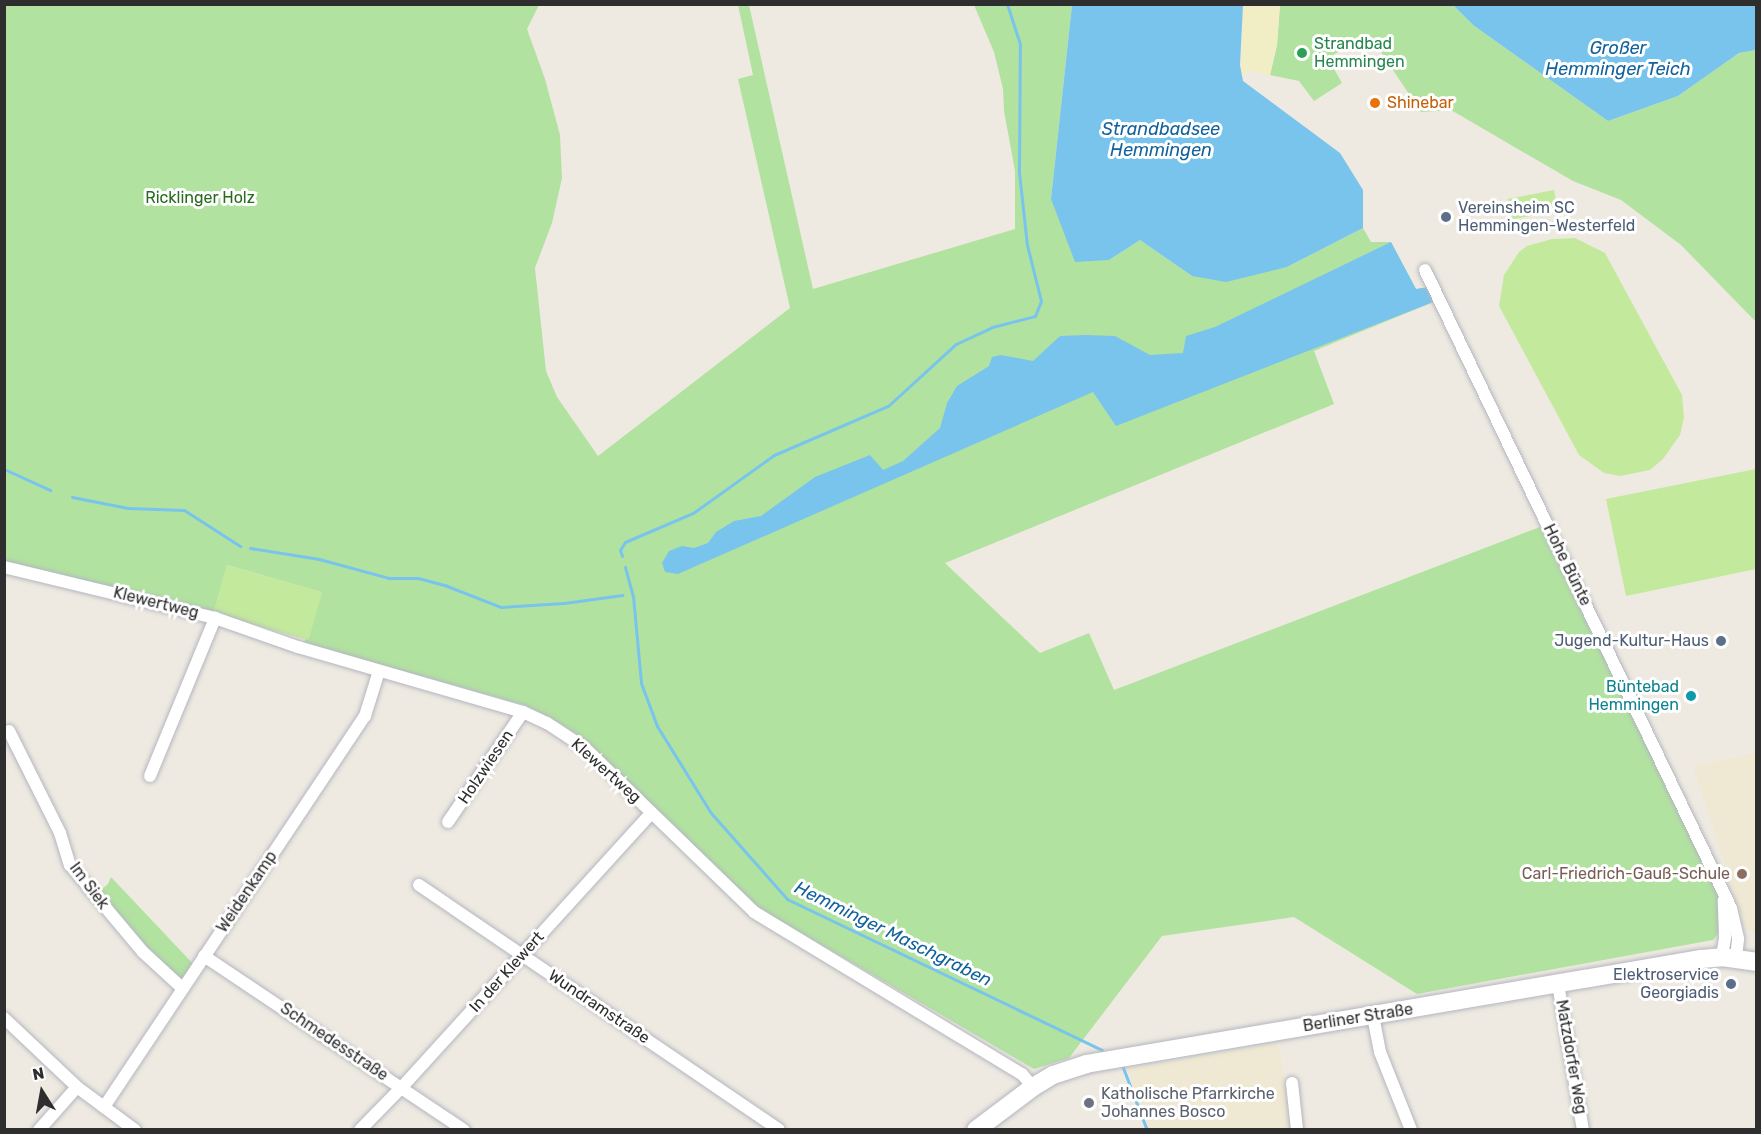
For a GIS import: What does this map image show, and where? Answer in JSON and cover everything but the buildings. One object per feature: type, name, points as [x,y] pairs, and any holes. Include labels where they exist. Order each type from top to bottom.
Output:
[{"type":"street","name":"Hohe Bünte","points":[[1425,270],[1724,893],[1725,937],[1729,957]]},
{"type":"street","name":"Klewertweg","points":[[4,567],[215,618],[379,671],[523,712],[585,748],[754,912],[1022,1074],[1033,1087]]},
{"type":"street","points":[[150,776],[215,618]]},
{"type":"street","name":"Weidenkamp","points":[[104,1107],[365,716],[379,671]]},
{"type":"street","name":"Holzwiesen","points":[[448,822],[523,712]]},
{"type":"street","name":"Im Siek","points":[[9,731],[60,833],[70,865],[144,952],[182,988]]},
{"type":"street","name":"In der Klewert","points":[[360,1130],[402,1087],[651,813]]},
{"type":"street","name":"Wundramstraße","points":[[419,885],[779,1130]]},
{"type":"street","name":"Schmedesstraße","points":[[204,956],[464,1130]]},
{"type":"street","name":"Berliner Straße","points":[[976,1130],[1033,1087],[1053,1075],[1086,1064],[1729,957],[1756,962]]},
{"type":"street","name":"Matzdorfer Weg","points":[[1558,984],[1583,1130]]},
{"type":"street","points":[[1372,1016],[1380,1052],[1411,1130]]},
{"type":"street","points":[[4,1018],[77,1087],[135,1130]]},
{"type":"street","points":[[1292,1083],[1297,1130]]},
{"type":"street","points":[[39,1130],[77,1087]]},
{"type":"shaded area","name":"Carl-Friedrich-Gauß-Schule","points":[[1756,753],[1756,933],[1746,930],[1693,766]]},
{"type":"shaded area","points":[[1278,1043],[1291,1120],[1285,1129],[1150,1129],[1127,1069]]},
{"type":"green space","name":"Ricklinger Holz","points":[[4,5],[539,5],[527,29],[545,79],[560,135],[562,178],[552,223],[535,268],[546,371],[557,397],[598,456],[790,308],[738,79],[753,75],[738,5],[749,5],[813,289],[1015,229],[1015,171],[1004,111],[1003,89],[994,52],[974,5],[1072,5],[1051,199],[1109,260],[1140,240],[1192,276],[1287,267],[1363,228],[1371,242],[1391,242],[1416,289],[1429,287],[1436,301],[1314,351],[1334,404],[945,563],[1040,653],[1089,633],[1114,690],[1540,527],[1718,892],[1721,930],[1713,940],[1417,994],[1294,917],[1162,936],[1069,1058],[1034,1069],[757,907],[580,736],[549,717],[524,705],[304,643],[321,592],[227,565],[214,613],[5,564]]},
{"type":"green space","points":[[1280,5],[1453,5],[1473,25],[1608,121],[1678,96],[1739,53],[1756,50],[1756,322],[1681,245],[1621,200],[1573,181],[1451,110],[1421,112],[1369,34],[1328,58],[1342,83],[1314,101],[1299,81],[1270,75],[1277,45]]},
{"type":"green space","points":[[1554,190],[1558,211],[1512,220],[1508,199]]},
{"type":"green space","points":[[1575,238],[1605,253],[1682,395],[1684,418],[1680,435],[1663,459],[1650,470],[1620,476],[1604,473],[1579,455],[1499,306],[1504,275],[1519,252],[1527,246],[1552,239]]},
{"type":"green space","points":[[1756,469],[1756,569],[1626,596],[1606,499]]},
{"type":"green space","points":[[227,565],[322,592],[308,640],[213,613]]},
{"type":"green space","points":[[111,877],[196,967],[182,988],[94,896],[108,884]]},
{"type":"sand","points":[[1243,5],[1280,5],[1277,45],[1270,75],[1250,71],[1241,75]]},
{"type":"water","name":"Strandbadsee Hemmingen","points":[[1072,5],[1243,5],[1240,65],[1243,81],[1340,153],[1363,190],[1363,228],[1287,267],[1226,282],[1192,276],[1140,240],[1109,260],[1075,262],[1051,199]]},
{"type":"water","name":"Großer Hemminger Teich","points":[[1453,5],[1756,5],[1756,50],[1739,53],[1678,96],[1608,121],[1473,25]]},
{"type":"water","points":[[1391,242],[1416,289],[1429,287],[1436,301],[1116,426],[1093,392],[678,574],[665,572],[662,563],[669,551],[682,546],[694,548],[708,543],[716,532],[734,521],[761,516],[815,477],[870,455],[883,470],[903,461],[940,428],[947,403],[957,386],[989,366],[992,357],[1001,355],[1033,361],[1060,336],[1086,335],[1115,336],[1150,355],[1183,353],[1186,336],[1215,327]]},
{"type":"waterway","name":"Hemminger Maschgraben","points":[[622,556],[620,550],[625,542],[693,513],[774,455],[888,406],[956,344],[992,327],[1035,316],[1041,301],[1027,245],[1019,172],[1020,44],[1007,4]]},
{"type":"waterway","points":[[4,469],[50,490]]},
{"type":"waterway","points":[[72,497],[128,508],[184,510],[240,546]]},
{"type":"waterway","points":[[250,548],[319,559],[389,578],[418,578],[447,586],[501,607],[564,603],[622,595]]},
{"type":"waterway","name":"Hemminger Maschgraben","points":[[625,567],[633,596],[641,683],[657,726],[711,813],[787,899],[1102,1050]]},
{"type":"waterway","name":"Hemminger Maschgraben","points":[[1122,1065],[1147,1130]]},
{"type":"place","name":"Strandbad Hemmingen","points":[[1302,53]]},
{"type":"place","name":"Shinebar","points":[[1375,103]]},
{"type":"place","name":"Vereinsheim SC Hemmingen-Westerfeld","points":[[1446,217]]},
{"type":"place","name":"Jugend-Kultur-Haus","points":[[1721,641]]},
{"type":"place","name":"Büntebad Hemmingen","points":[[1691,696]]},
{"type":"place","name":"Carl-Friedrich-Gauß-Schule","points":[[1742,874]]},
{"type":"place","name":"Elektroservice Georgiadis","points":[[1731,984]]},
{"type":"place","name":"Katholische Pfarrkirche Johannes Bosco","points":[[1089,1103]]}]
